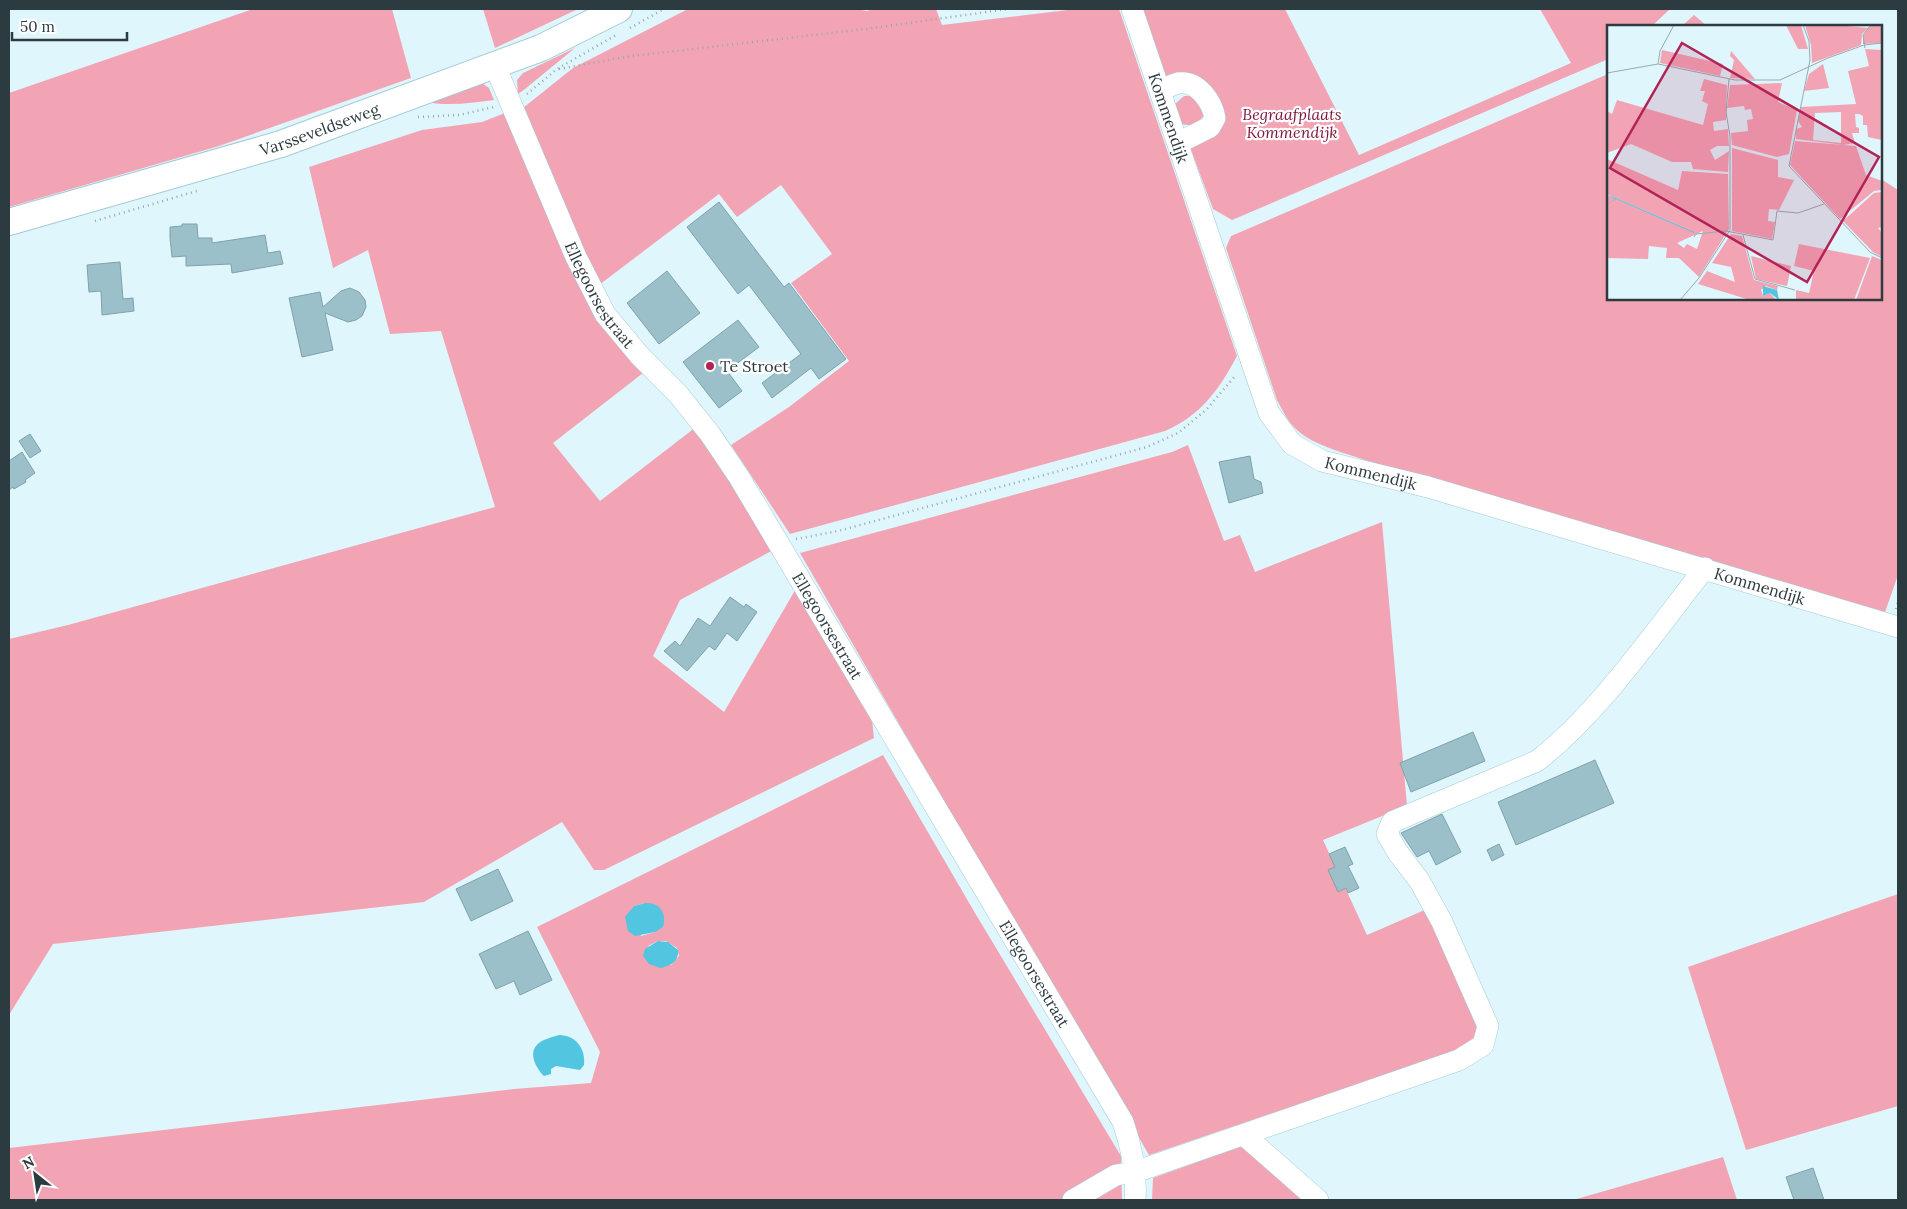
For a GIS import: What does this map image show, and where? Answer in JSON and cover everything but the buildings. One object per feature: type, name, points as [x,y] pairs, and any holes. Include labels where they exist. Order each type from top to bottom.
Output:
[{"type":"main road","name":"Varsseveldseweg","points":[[9,222],[281,144],[541,48],[619,9]]},
{"type":"street","name":"Kommendijk","points":[[1132,9],[1270,413],[1292,444],[1322,461],[1428,487],[1898,626]]},
{"type":"street","name":"Ellegoorsestraat","points":[[495,66],[576,258],[605,314],[640,356],[678,394],[710,434],[778,543],[1123,1122],[1133,1153],[1135,1200]]},
{"type":"street","points":[[1160,90],[1180,83],[1198,88],[1213,107],[1215,118],[1210,127],[1178,143]]},
{"type":"street","points":[[1073,1200],[1116,1175],[1135,1172],[1459,1060],[1483,1045],[1488,1026],[1442,922],[1419,880],[1398,853],[1387,834],[1392,822],[1537,761],[1557,746],[1600,699],[1705,568]]},
{"type":"street","points":[[1244,1135],[1318,1200]]},
{"type":"path","points":[[664,9],[557,69],[632,56],[866,29],[1008,9]]},
{"type":"path","points":[[778,543],[838,531],[1147,447],[1178,433],[1206,410],[1250,357]]},
{"type":"green space","points":[[253,9],[392,9],[411,78],[219,146],[9,207],[9,93]]},
{"type":"green space","points":[[483,9],[578,9],[495,48]]},
{"type":"green space","points":[[688,9],[859,9],[866,11],[875,9],[936,9],[942,25],[1076,9],[1119,9],[1237,356],[1216,391],[1188,418],[1165,431],[790,534],[731,445],[789,407],[849,361],[791,283],[832,254],[781,185],[737,217],[719,194],[599,285],[523,108],[573,68]]},
{"type":"green space","name":"Begraafplaats Kommendijk","points":[[1143,9],[1285,9],[1359,155],[1571,63],[1540,9],[1670,9],[1653,25],[1607,25],[1606,60],[1232,220],[1213,209],[1190,147],[1218,128],[1183,76],[1165,76]]},
{"type":"green space","points":[[1694,15],[1706,25],[1683,25]]},
{"type":"green space","points":[[575,48],[518,94],[517,80],[523,73]]},
{"type":"green space","points":[[1607,74],[1607,300],[1882,300],[1882,180],[1898,190],[1898,575],[1885,612],[1377,464],[1335,450],[1305,436],[1288,420],[1277,400],[1226,248],[1231,236]]},
{"type":"green space","points":[[482,83],[489,88],[494,100],[449,104],[422,101]]},
{"type":"green space","points":[[1184,96],[1193,96],[1204,114],[1195,124],[1182,124],[1175,104]]},
{"type":"green space","points":[[505,113],[643,373],[553,443],[600,501],[696,427],[775,549],[680,600],[653,656],[724,712],[797,587],[872,719],[874,738],[604,870],[594,870],[562,822],[424,902],[53,944],[9,1015],[9,639],[68,625],[495,507],[441,331],[390,334],[368,250],[333,268],[309,167],[422,130],[482,122]]},
{"type":"green space","points":[[1188,445],[1224,541],[1240,535],[1255,572],[1382,522],[1407,806],[1323,840],[1367,935],[1427,909],[1480,1031],[1467,1047],[1149,1155],[800,553],[1172,452]]},
{"type":"green space","points":[[883,755],[975,913],[1121,1156],[1122,1200],[9,1200],[9,1148],[514,1089],[591,1083],[600,1052],[537,927]],"holes":[[[645,903],[655,932],[641,936],[634,906]],[[658,941],[666,941],[677,948],[679,956],[671,965],[648,946]]]},
{"type":"green space","points":[[1898,894],[1898,1106],[1746,1150],[1688,967]]},
{"type":"green space","points":[[1242,1146],[1304,1200],[1152,1200],[1153,1178]]},
{"type":"green space","points":[[1723,1157],[1737,1200],[1573,1200]]},
{"type":"water","points":[[645,903],[654,904],[661,909],[664,917],[663,927],[655,932],[635,936],[628,931],[625,917],[634,906]]},
{"type":"water","points":[[658,941],[668,942],[678,950],[677,958],[673,963],[660,968],[649,964],[643,956],[645,949]]},
{"type":"water","points":[[559,1035],[570,1037],[579,1044],[583,1054],[584,1065],[580,1070],[556,1066],[551,1069],[551,1074],[544,1076],[534,1060],[535,1047],[549,1038]]},
{"type":"place","name":"Te Stroet","points":[[710,366]]}]
